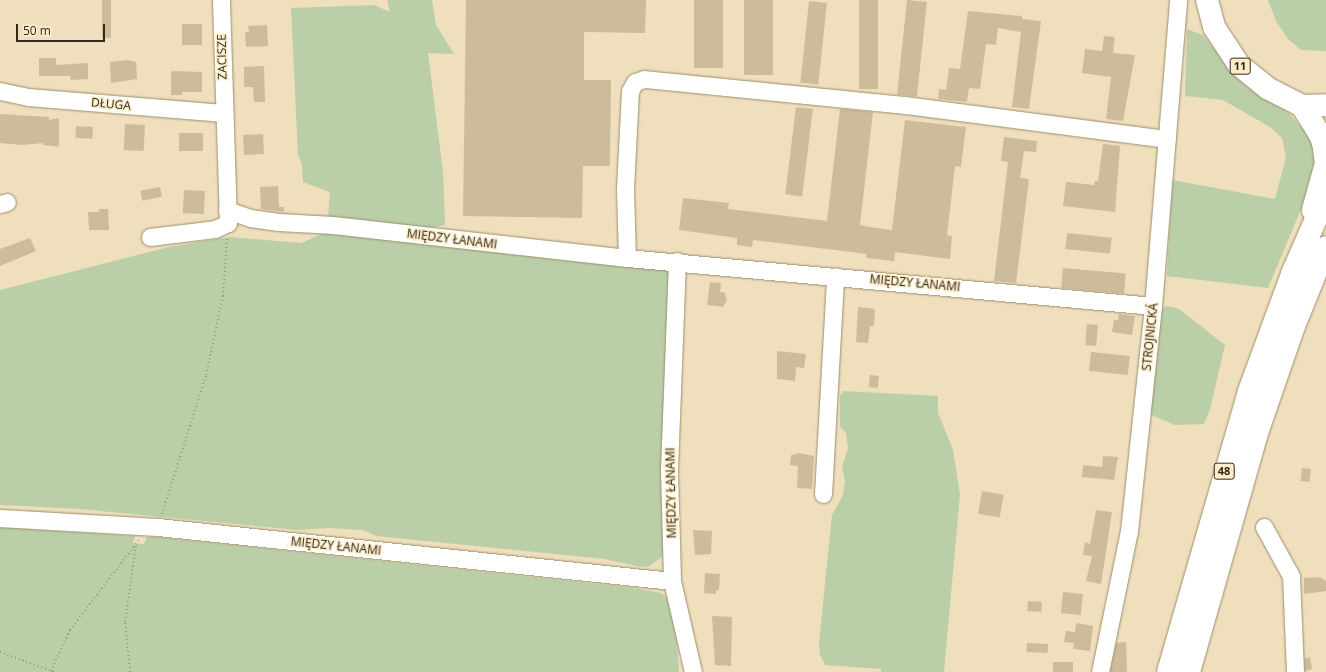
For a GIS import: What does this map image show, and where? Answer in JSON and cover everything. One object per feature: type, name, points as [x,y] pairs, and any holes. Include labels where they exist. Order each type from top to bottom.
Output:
[{"type":"highway","name":"11","points":[[1207,0],[1214,27],[1239,65],[1269,89],[1302,106],[1326,105]]},
{"type":"highway","points":[[1292,274],[1326,163],[1323,142],[1302,106]]},
{"type":"highway","name":"48","points":[[1168,672],[1237,429],[1292,274],[1326,196]]},
{"type":"highway","name":"48","points":[[1189,672],[1238,494],[1294,326],[1326,247]]},
{"type":"highway","points":[[1294,326],[1326,270]]},
{"type":"street","name":"ZACISZE","points":[[221,0],[223,114]]},
{"type":"street","name":"STROJNICKÁ","points":[[1100,672],[1129,531],[1153,306],[1178,0]]},
{"type":"street","points":[[626,258],[626,189],[630,91],[635,82],[644,79],[905,105],[1167,138]]},
{"type":"street","name":"DŁUGA","points":[[0,91],[28,96],[223,114]]},
{"type":"street","points":[[150,238],[215,229],[227,216],[223,114]]},
{"type":"street","name":"MIĘDZY ŁANAMI","points":[[227,216],[279,222],[334,225],[626,258],[677,261],[1153,306]]},
{"type":"street","name":"MIĘDZY ŁANAMI","points":[[677,261],[669,471],[672,581],[693,672]]},
{"type":"street","points":[[823,494],[835,276]]},
{"type":"street","name":"MIĘDZY ŁANAMI","points":[[0,518],[154,527],[672,581]]},
{"type":"street","points":[[1264,527],[1291,576],[1295,672]]},
{"type":"path","points":[[51,671],[70,630],[136,544],[154,527],[206,375],[223,296],[227,216]]},
{"type":"path","points":[[130,672],[125,622],[136,544]]},
{"type":"path","points":[[0,652],[54,672]]},
{"type":"green space","points":[[387,0],[432,0],[436,25],[454,54],[428,53],[443,172],[445,225],[431,228],[328,218],[330,192],[303,182],[302,164],[298,155],[291,8],[374,5],[390,12]]},
{"type":"green space","points":[[1268,0],[1326,0],[1326,51],[1301,50],[1288,39],[1276,21]]},
{"type":"green space","points":[[1187,29],[1203,35],[1228,66],[1286,110],[1312,139],[1317,171],[1268,288],[1167,276],[1172,180],[1275,199],[1286,157],[1282,138],[1270,127],[1223,100],[1185,96]]},
{"type":"green space","points":[[333,229],[667,269],[669,274],[667,551],[662,557],[650,566],[642,567],[604,559],[376,536],[363,530],[330,528],[298,530],[79,509],[0,505],[0,290],[169,247],[230,237],[301,243]]},
{"type":"green space","points":[[1167,306],[1179,309],[1225,345],[1210,409],[1204,424],[1175,425],[1149,414],[1160,309]]},
{"type":"green space","points":[[843,391],[938,396],[938,413],[953,450],[960,494],[944,672],[881,672],[881,669],[825,665],[820,655],[819,643],[832,515],[843,495],[845,481],[842,467],[848,448],[846,433],[840,427],[840,396]]},
{"type":"green space","points":[[0,527],[135,536],[133,543],[144,544],[147,537],[157,537],[635,588],[661,593],[668,599],[676,632],[679,672],[0,672]]},
{"type":"building","points":[[102,0],[111,0],[111,38],[102,38]]},
{"type":"building","points":[[466,0],[646,0],[645,33],[584,32],[584,80],[611,80],[610,166],[583,166],[582,218],[463,216]]},
{"type":"building","points":[[694,0],[723,0],[723,68],[694,68]]},
{"type":"building","points":[[744,0],[773,0],[773,75],[744,75]]},
{"type":"building","points":[[859,0],[878,0],[878,89],[859,89]]},
{"type":"building","points":[[907,0],[927,2],[917,97],[897,94]]},
{"type":"building","points":[[809,1],[827,3],[818,84],[800,83]]},
{"type":"building","points":[[968,11],[1022,16],[1022,19],[1041,21],[1029,109],[1012,107],[1021,32],[998,28],[996,45],[986,44],[980,89],[969,88],[967,102],[938,99],[939,89],[946,90],[949,68],[960,69]]},
{"type":"building","points":[[182,24],[202,24],[202,45],[182,45]]},
{"type":"building","points":[[267,25],[268,46],[246,47],[245,32],[249,32],[248,26]]},
{"type":"building","points":[[1104,36],[1115,37],[1113,53],[1135,55],[1123,121],[1106,119],[1111,77],[1082,73],[1085,49],[1102,51]]},
{"type":"building","points":[[39,58],[56,58],[56,65],[88,63],[88,79],[71,80],[70,76],[39,76]]},
{"type":"building","points":[[128,60],[136,62],[137,79],[111,83],[110,62]]},
{"type":"building","points":[[264,66],[265,102],[254,102],[253,87],[244,87],[244,67]]},
{"type":"building","points":[[171,71],[202,72],[202,92],[182,92],[182,95],[171,95]]},
{"type":"building","points":[[796,107],[813,109],[802,196],[785,194]]},
{"type":"building","points":[[840,109],[873,112],[860,225],[870,227],[892,230],[905,120],[966,127],[961,167],[955,166],[947,235],[952,236],[950,259],[895,252],[894,261],[866,258],[867,254],[753,240],[752,247],[737,245],[737,238],[679,230],[683,198],[729,203],[728,209],[827,221]]},
{"type":"building","points":[[0,114],[49,117],[49,120],[59,118],[59,147],[43,145],[43,143],[22,145],[0,143]]},
{"type":"building","points":[[125,124],[145,125],[144,151],[124,150]]},
{"type":"building","points":[[76,126],[93,127],[92,139],[75,138]]},
{"type":"building","points":[[179,133],[203,133],[203,151],[179,151]]},
{"type":"building","points":[[263,134],[264,154],[244,155],[243,135]]},
{"type":"building","points":[[1004,137],[1037,141],[1036,152],[1024,151],[1020,178],[1029,179],[1016,283],[994,281],[1008,162],[1001,161]]},
{"type":"building","points":[[1103,144],[1120,146],[1115,212],[1063,206],[1066,182],[1094,185],[1095,181],[1098,181]]},
{"type":"building","points":[[278,186],[279,207],[284,207],[284,212],[261,209],[260,187]]},
{"type":"building","points":[[160,187],[162,197],[142,201],[140,191]]},
{"type":"building","points":[[184,190],[205,191],[204,214],[183,213]]},
{"type":"building","points":[[99,209],[108,209],[109,230],[89,230],[88,212],[99,212]]},
{"type":"building","points":[[1067,233],[1112,238],[1110,254],[1065,249]]},
{"type":"building","points":[[30,238],[36,251],[0,266],[0,249]]},
{"type":"building","points":[[1063,268],[1126,273],[1124,293],[1061,288]]},
{"type":"building","points":[[710,282],[721,283],[720,292],[724,292],[727,300],[723,307],[707,305]]},
{"type":"building","points":[[858,307],[875,309],[874,326],[870,326],[868,343],[856,342]]},
{"type":"building","points":[[1119,314],[1135,316],[1132,335],[1112,332],[1114,320],[1118,320]]},
{"type":"building","points":[[1087,324],[1098,325],[1096,346],[1085,345]]},
{"type":"building","points":[[777,351],[806,354],[804,368],[796,367],[795,381],[777,379]]},
{"type":"building","points":[[1091,352],[1130,356],[1128,375],[1089,371]]},
{"type":"building","points":[[870,375],[879,376],[878,388],[869,387]]},
{"type":"building","points":[[799,453],[814,456],[812,489],[797,488],[798,466],[790,465],[791,455]]},
{"type":"building","points":[[1103,456],[1118,457],[1114,480],[1082,477],[1083,465],[1102,467]]},
{"type":"building","points":[[1302,468],[1311,469],[1310,482],[1301,481]]},
{"type":"building","points":[[982,491],[1004,495],[1000,517],[978,514]]},
{"type":"building","points":[[1096,510],[1112,512],[1101,584],[1086,581],[1092,556],[1083,555],[1085,542],[1090,544]]},
{"type":"building","points":[[693,530],[712,531],[711,554],[695,555]]},
{"type":"building","points":[[705,573],[720,574],[719,590],[716,590],[716,594],[704,593]]},
{"type":"building","points":[[1320,577],[1326,581],[1326,591],[1304,594],[1304,578]]},
{"type":"building","points":[[1063,592],[1083,594],[1081,615],[1061,613]]},
{"type":"building","points":[[1028,601],[1042,602],[1041,612],[1027,611]]},
{"type":"building","points":[[712,616],[732,617],[731,666],[715,665]]},
{"type":"building","points":[[1076,623],[1093,626],[1090,651],[1073,649],[1074,643],[1064,642],[1066,631],[1075,632]]},
{"type":"building","points":[[1126,642],[1127,672],[1110,672],[1116,643]]},
{"type":"building","points":[[1027,643],[1048,644],[1048,653],[1027,652]]},
{"type":"building","points":[[1310,657],[1312,669],[1305,671],[1304,659]]},
{"type":"building","points":[[1053,662],[1073,662],[1073,672],[1053,672]]}]
